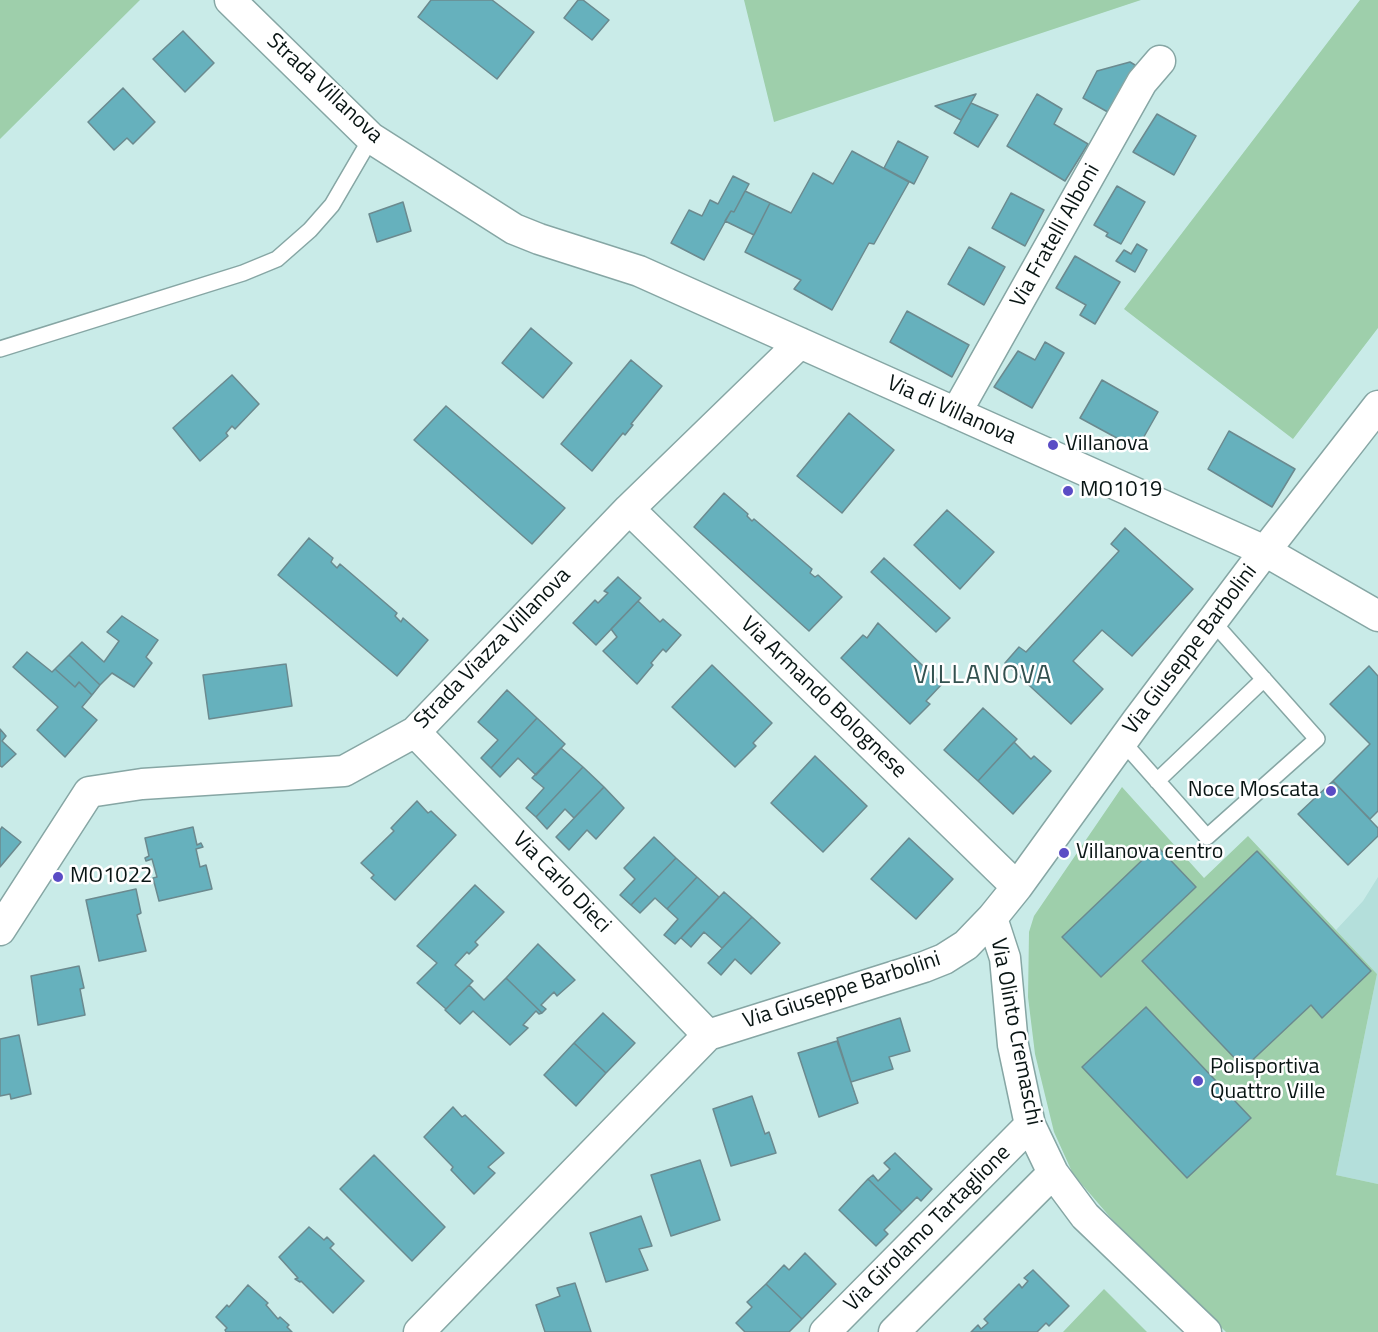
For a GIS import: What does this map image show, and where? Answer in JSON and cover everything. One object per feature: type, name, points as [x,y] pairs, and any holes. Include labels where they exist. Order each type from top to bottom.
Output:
[{"type":"street","name":"Strada Villanova","points":[[230,0],[371,138],[514,229]]},
{"type":"street","name":"Via Fratelli Alboni","points":[[956,413],[1142,82],[1160,61]]},
{"type":"street","name":"Via di Villanova","points":[[514,229],[639,271],[1265,551],[1378,616]]},
{"type":"street","name":"Strada Viazza Villanova","points":[[0,930],[89,792],[142,784],[344,771],[415,732],[629,509],[800,343]]},
{"type":"street","name":"Via Giuseppe Barbolini","points":[[419,1332],[708,1035],[944,959],[966,945],[1017,887],[1122,741],[1378,406]]},
{"type":"street","name":"Via Armando Bolognese","points":[[629,509],[1017,887]]},
{"type":"street","name":"Via Carlo Dieci","points":[[415,732],[708,1035]]},
{"type":"street","name":"Via Olinto Cremaschi","points":[[992,918],[1005,958],[1013,1045],[1030,1125],[1053,1173],[1085,1216],[1206,1332]]},
{"type":"street","name":"Via Girolamo Tartaglione","points":[[825,1332],[1030,1125]]},
{"type":"street","points":[[894,1332],[1053,1173]]},
{"type":"lane","points":[[0,349],[232,276],[278,259],[310,230],[332,205],[371,138]]},
{"type":"lane","points":[[1122,741],[1207,837],[1317,739],[1213,622]]},
{"type":"lane","points":[[1157,781],[1264,679]]},
{"type":"shaded area","points":[[1378,877],[1378,1184],[1336,1175],[1377,974],[1336,930],[1363,901]]},
{"type":"green space","points":[[0,0],[140,0],[0,139]]},
{"type":"green space","points":[[744,0],[1141,0],[774,122]]},
{"type":"green space","points":[[1360,0],[1378,0],[1378,328],[1293,439],[1124,309]]},
{"type":"green space","name":"Polisportiva Quattro Ville","points":[[1122,787],[1204,878],[1248,836],[1377,974],[1336,1175],[1378,1184],[1378,1332],[1226,1332],[1110,1217],[1073,1174],[1054,1132],[1035,1054],[1028,997],[1029,932],[1034,916]]},
{"type":"green space","points":[[1104,1289],[1147,1332],[1063,1332]]},
{"type":"building","points":[[431,0],[492,0],[534,32],[497,79],[418,17]]},
{"type":"building","points":[[578,0],[583,0],[609,20],[592,40],[564,18]]},
{"type":"building","points":[[183,31],[214,63],[185,92],[153,59]]},
{"type":"building","points":[[1130,62],[1135,65],[1113,115],[1083,98],[1097,71]]},
{"type":"building","points":[[123,88],[155,122],[133,144],[127,138],[114,150],[88,122]]},
{"type":"building","points":[[976,94],[961,120],[935,106]]},
{"type":"building","points":[[1037,94],[1062,109],[1054,124],[1088,144],[1065,181],[1007,146]]},
{"type":"building","points":[[971,103],[998,115],[978,147],[954,133]]},
{"type":"building","points":[[1157,114],[1196,136],[1174,175],[1133,152]]},
{"type":"building","points":[[898,141],[928,157],[914,184],[884,168]]},
{"type":"building","points":[[852,151],[909,182],[874,244],[869,243],[832,310],[794,289],[801,280],[745,252],[770,203],[791,213],[813,173],[833,184]]},
{"type":"building","points":[[733,176],[749,184],[704,260],[671,243],[689,210],[702,216],[710,200],[718,204]]},
{"type":"building","points":[[1117,186],[1145,202],[1121,244],[1106,236],[1108,233],[1094,225]]},
{"type":"building","points":[[745,191],[770,203],[754,235],[725,221],[731,211],[734,212]]},
{"type":"building","points":[[1011,193],[1044,210],[1025,246],[992,228]]},
{"type":"building","points":[[403,202],[411,231],[377,242],[369,214]]},
{"type":"building","points":[[1137,244],[1147,250],[1135,272],[1116,261],[1124,250],[1131,254]]},
{"type":"building","points":[[969,247],[1005,267],[984,305],[948,284]]},
{"type":"building","points":[[1075,256],[1120,282],[1095,324],[1080,315],[1086,305],[1056,288]]},
{"type":"building","points":[[907,311],[969,345],[952,377],[890,342]]},
{"type":"building","points":[[531,328],[572,363],[543,398],[502,363]]},
{"type":"building","points":[[1045,342],[1064,353],[1032,408],[994,387],[1018,351],[1035,360]]},
{"type":"building","points":[[631,360],[662,386],[631,424],[633,425],[625,435],[623,433],[592,471],[561,444]]},
{"type":"building","points":[[232,375],[259,404],[235,429],[232,426],[226,433],[228,436],[200,461],[173,428]]},
{"type":"building","points":[[1102,380],[1158,412],[1137,449],[1080,418]]},
{"type":"building","points":[[446,406],[565,508],[532,544],[414,440]]},
{"type":"building","points":[[849,413],[894,450],[842,513],[797,476]]},
{"type":"building","points":[[1229,431],[1295,469],[1272,507],[1208,469]]},
{"type":"building","points":[[724,493],[748,514],[747,516],[752,521],[754,519],[812,569],[810,573],[815,577],[818,575],[842,597],[809,631],[694,527]]},
{"type":"building","points":[[947,510],[994,552],[960,589],[914,545]]},
{"type":"building","points":[[1125,528],[1193,589],[1132,656],[1102,630],[1073,661],[1103,689],[1071,724],[1005,663],[1019,647],[1026,652],[1119,551],[1111,544]]},
{"type":"building","points":[[309,538],[333,558],[331,562],[337,568],[340,564],[397,613],[395,616],[401,622],[403,618],[428,640],[397,676],[278,575]]},
{"type":"building","points":[[884,558],[950,618],[936,632],[871,572]]},
{"type":"building","points":[[618,577],[641,598],[596,645],[573,623],[595,600],[598,603],[608,593],[604,591]]},
{"type":"building","points":[[638,601],[660,622],[663,619],[681,635],[666,652],[663,649],[637,684],[603,651],[617,637],[611,629]]},
{"type":"building","points":[[122,616],[158,640],[146,657],[152,663],[134,687],[112,673],[100,685],[69,655],[82,642],[104,662],[119,641],[107,632]]},
{"type":"building","points":[[878,623],[942,684],[926,701],[930,704],[910,724],[841,658],[863,635],[867,638]]},
{"type":"building","points":[[27,652],[52,672],[55,669],[75,687],[79,682],[92,695],[82,707],[97,720],[65,757],[37,730],[58,707],[13,667]]},
{"type":"building","points":[[69,655],[100,685],[92,695],[79,682],[75,687],[55,669]]},
{"type":"building","points":[[286,664],[292,706],[209,719],[203,675]]},
{"type":"building","points":[[712,665],[772,723],[753,743],[756,746],[735,767],[672,707]]},
{"type":"building","points":[[1369,666],[1378,676],[1378,811],[1370,819],[1333,781],[1370,744],[1330,704]]},
{"type":"building","points":[[507,690],[537,718],[491,768],[481,758],[498,740],[478,722]]},
{"type":"building","points":[[983,708],[1017,739],[978,781],[944,750]]},
{"type":"building","points":[[537,718],[565,744],[536,775],[518,758],[500,777],[491,768]]},
{"type":"building","points":[[0,729],[6,736],[2,741],[16,754],[2,767],[0,766]]},
{"type":"building","points":[[1014,742],[1031,759],[1034,756],[1051,771],[1013,814],[978,781]]},
{"type":"building","points":[[561,748],[583,767],[536,817],[526,808],[544,788],[532,778]]},
{"type":"building","points":[[815,756],[867,806],[823,852],[771,803]]},
{"type":"building","points":[[583,767],[604,787],[574,818],[565,809],[547,829],[536,817]]},
{"type":"building","points":[[1333,781],[1378,828],[1378,836],[1348,865],[1298,814]]},
{"type":"building","points":[[604,787],[624,808],[596,839],[587,830],[569,850],[556,837]]},
{"type":"building","points":[[417,801],[428,813],[431,811],[456,835],[395,900],[371,878],[374,875],[361,863],[394,831],[391,828]]},
{"type":"building","points":[[2,827],[21,842],[0,867],[0,830]]},
{"type":"building","points":[[193,827],[197,845],[201,843],[203,847],[196,849],[200,867],[206,865],[212,889],[159,901],[153,878],[157,877],[152,859],[146,861],[145,858],[149,856],[145,838]]},
{"type":"building","points":[[654,837],[676,858],[631,905],[620,895],[635,879],[624,868]]},
{"type":"building","points":[[909,838],[953,879],[916,919],[871,879]]},
{"type":"building","points":[[1157,846],[1196,887],[1101,977],[1062,937]]},
{"type":"building","points":[[1257,851],[1371,971],[1322,1018],[1311,1005],[1244,1068],[1142,961]]},
{"type":"building","points":[[676,858],[697,877],[667,909],[655,898],[640,913],[631,905]]},
{"type":"building","points":[[697,877],[719,897],[675,944],[664,935],[678,919],[667,909]]},
{"type":"building","points":[[475,885],[504,912],[475,942],[478,945],[469,954],[467,952],[455,965],[473,981],[446,1009],[417,983],[437,963],[417,946]]},
{"type":"building","points":[[136,889],[141,913],[137,915],[146,951],[99,961],[86,900]]},
{"type":"building","points":[[724,892],[752,917],[722,948],[704,932],[691,947],[681,938]]},
{"type":"building","points":[[752,917],[780,943],[751,974],[735,959],[721,975],[708,963]]},
{"type":"building","points":[[538,944],[575,980],[557,996],[554,992],[541,1005],[546,1009],[542,1013],[506,978]]},
{"type":"building","points":[[79,966],[84,988],[80,989],[85,1015],[38,1025],[31,976]]},
{"type":"building","points":[[506,978],[542,1013],[539,1014],[536,1011],[523,1025],[528,1028],[510,1045],[473,1011],[460,1024],[445,1010],[469,985],[484,1000]]},
{"type":"building","points":[[1146,1007],[1251,1118],[1187,1178],[1082,1067]]},
{"type":"building","points":[[603,1013],[635,1043],[606,1073],[574,1043]]},
{"type":"building","points":[[900,1018],[910,1051],[889,1057],[893,1069],[851,1082],[837,1038]]},
{"type":"building","points":[[19,1035],[31,1094],[11,1099],[10,1094],[0,1096],[0,1039]]},
{"type":"building","points":[[837,1041],[858,1103],[819,1117],[798,1053]]},
{"type":"building","points":[[574,1043],[606,1073],[576,1106],[544,1075]]},
{"type":"building","points":[[752,1096],[765,1134],[769,1132],[776,1153],[731,1166],[713,1109]]},
{"type":"building","points":[[453,1107],[462,1117],[465,1115],[504,1153],[488,1167],[495,1173],[474,1194],[451,1170],[453,1167],[424,1137]]},
{"type":"building","points":[[895,1153],[932,1189],[921,1201],[917,1197],[902,1212],[868,1179],[873,1175],[878,1181],[890,1169],[884,1163]]},
{"type":"building","points":[[374,1155],[445,1227],[412,1261],[340,1189]]},
{"type":"building","points":[[700,1160],[720,1220],[671,1236],[651,1175]]},
{"type":"building","points":[[868,1179],[902,1212],[884,1230],[888,1234],[876,1246],[839,1210]]},
{"type":"building","points":[[641,1216],[652,1246],[639,1249],[648,1270],[606,1282],[590,1233]]},
{"type":"building","points":[[309,1227],[324,1240],[327,1237],[334,1244],[330,1248],[364,1281],[333,1313],[301,1281],[295,1279],[298,1278],[279,1257]]},
{"type":"building","points":[[805,1253],[836,1284],[802,1319],[766,1284],[784,1265],[789,1270]]},
{"type":"building","points":[[1033,1270],[1069,1306],[1049,1326],[1046,1323],[1037,1332],[971,1332],[978,1325],[981,1329],[988,1323],[984,1319],[1019,1284],[1022,1288],[1028,1281],[1024,1278]]},
{"type":"building","points":[[575,1283],[591,1332],[545,1332],[536,1305],[560,1296],[557,1288]]},
{"type":"building","points":[[766,1284],[802,1319],[789,1332],[745,1332],[736,1323],[752,1307],[747,1302]]},
{"type":"building","points":[[248,1285],[268,1303],[266,1305],[278,1319],[280,1317],[289,1325],[287,1327],[292,1332],[226,1332],[227,1328],[216,1317],[227,1305],[229,1307]]},
{"type":"place","name":"Villanova","points":[[1053,445]]},
{"type":"place","name":"MO1019","points":[[1068,491]]},
{"type":"place","name":"Noce Moscata","points":[[1331,791]]},
{"type":"place","name":"Villanova centro","points":[[1064,853]]},
{"type":"place","name":"MO1022","points":[[58,877]]},
{"type":"place","name":"Polisportiva Quattro Ville","points":[[1198,1081]]},
{"type":"district","name":"VILLANOVA","points":[[983,677]]}]
